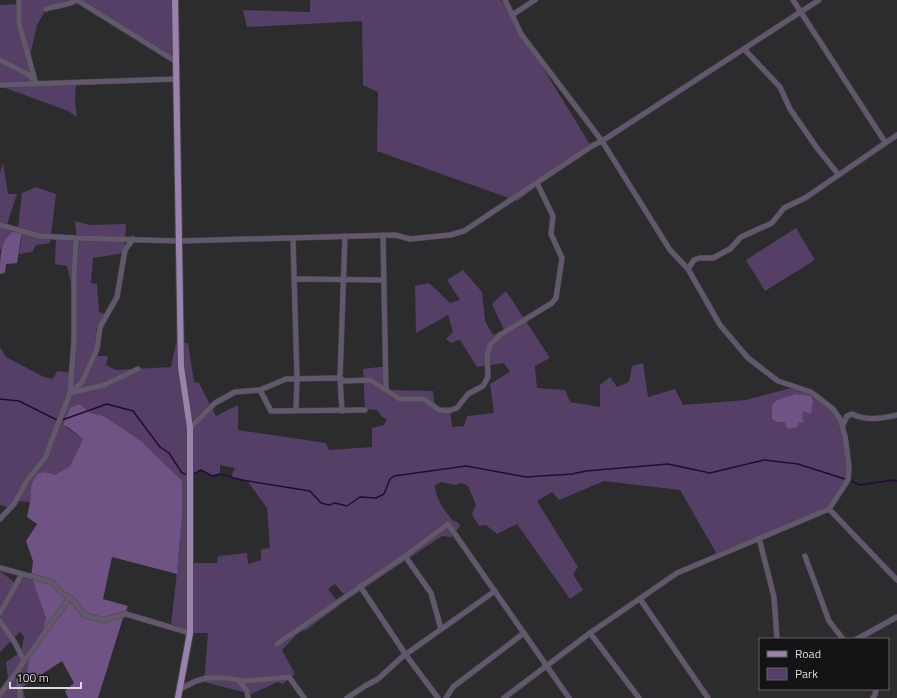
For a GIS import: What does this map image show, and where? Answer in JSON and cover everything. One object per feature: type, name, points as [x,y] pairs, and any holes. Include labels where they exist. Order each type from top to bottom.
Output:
[{"type":"main road","points":[[175,0],[181,367],[190,428],[190,633],[178,698]]},
{"type":"street","points":[[19,0],[19,23],[36,84]]},
{"type":"street","points":[[46,9],[53,6],[73,3],[77,0],[175,61]]},
{"type":"street","points":[[86,0],[87,6]]},
{"type":"street","points":[[505,0],[521,34],[602,141],[670,250],[688,269],[720,325],[744,355],[778,381],[811,392],[833,408],[843,425],[849,467],[848,480],[829,509],[677,573],[590,633],[506,698]]},
{"type":"street","points":[[512,15],[535,0]]},
{"type":"street","points":[[793,0],[885,142]]},
{"type":"street","points":[[0,225],[40,236],[133,240],[383,235],[395,235],[410,239],[450,235],[464,231],[592,146],[602,141],[819,0]]},
{"type":"street","points":[[744,48],[780,87],[790,108],[817,148],[838,174]]},
{"type":"street","points":[[0,60],[29,75],[36,84]]},
{"type":"street","points":[[0,85],[176,79]]},
{"type":"street","points":[[688,269],[694,260],[700,258],[713,258],[730,249],[741,237],[772,223],[784,208],[805,198],[897,134]]},
{"type":"street","points":[[190,428],[215,403],[235,392],[260,390],[286,379],[297,378],[340,378],[344,381],[370,380],[400,399],[424,399],[439,410],[448,411],[457,408],[468,394],[483,386],[488,377],[487,356],[490,345],[500,334],[552,303],[556,298],[562,258],[551,234],[553,216],[537,183]]},
{"type":"street","points":[[383,235],[386,390]]},
{"type":"street","points":[[342,411],[340,378],[345,236]]},
{"type":"street","points":[[0,519],[14,504],[28,478],[45,458],[70,393],[74,341],[76,238]]},
{"type":"street","points":[[293,238],[297,378],[296,411]]},
{"type":"street","points":[[70,393],[82,382],[97,349],[100,327],[117,297],[125,250],[133,240]]},
{"type":"street","points":[[294,279],[384,280]]},
{"type":"street","points":[[70,393],[104,385],[138,369]]},
{"type":"street","points":[[260,390],[272,411],[364,410]]},
{"type":"street","points":[[843,425],[847,416],[852,414],[860,418],[885,418],[897,415]]},
{"type":"street","points":[[829,509],[897,580]]},
{"type":"street","points":[[277,644],[405,556],[448,524],[569,698]]},
{"type":"street","points":[[759,538],[774,597],[777,638]]},
{"type":"street","points":[[405,556],[431,593],[441,629]]},
{"type":"street","points":[[805,556],[829,620],[842,638]]},
{"type":"street","points":[[0,568],[52,582],[63,594],[70,597],[84,615],[103,620],[126,614],[190,633]]},
{"type":"street","points":[[0,613],[22,574]]},
{"type":"street","points":[[360,586],[406,655],[438,698]]},
{"type":"street","points":[[347,698],[378,679],[406,655],[495,591]]},
{"type":"street","points":[[0,695],[70,597]]},
{"type":"street","points":[[640,599],[708,698]]},
{"type":"street","points":[[859,638],[897,617]]},
{"type":"street","points":[[0,621],[16,643],[24,661]]},
{"type":"street","points":[[446,698],[453,687],[524,633]]},
{"type":"street","points":[[590,633],[639,698]]},
{"type":"street","points":[[18,670],[20,698]]},
{"type":"street","points":[[180,689],[196,681],[207,678],[226,678],[246,681],[289,677],[304,698]]},
{"type":"street","points":[[239,681],[247,691],[248,698]]},
{"type":"green space","points":[[19,0],[77,0],[46,9],[37,25],[29,60],[36,84],[76,82],[75,101],[77,117],[68,111],[0,86],[0,5],[19,4]]},
{"type":"green space","points":[[77,0],[175,0],[175,61]]},
{"type":"green space","points":[[310,0],[501,0],[591,146],[517,201],[377,151],[378,92],[363,85],[362,21],[247,27],[243,10],[310,12]]},
{"type":"green space","points":[[3,163],[8,194],[17,194],[7,224],[18,228],[22,193],[36,187],[56,194],[50,243],[36,245],[32,252],[19,254],[22,237],[0,250],[0,173]]},
{"type":"green space","points":[[75,221],[90,225],[126,224],[124,253],[93,258],[91,283],[97,284],[99,312],[105,314],[96,329],[98,356],[108,356],[106,365],[116,370],[171,367],[176,343],[188,343],[194,382],[199,383],[216,416],[238,405],[238,430],[326,443],[329,450],[372,447],[372,428],[384,425],[387,419],[382,417],[377,410],[365,409],[363,369],[387,366],[389,390],[433,391],[435,407],[450,407],[452,427],[464,426],[467,416],[494,413],[490,384],[510,372],[504,363],[477,367],[460,340],[451,343],[446,339],[453,332],[448,315],[416,333],[415,286],[429,283],[450,303],[460,300],[447,280],[463,270],[482,292],[485,321],[493,335],[504,330],[492,304],[506,291],[550,358],[535,366],[537,388],[565,390],[570,402],[600,407],[600,385],[610,377],[617,387],[629,382],[632,366],[643,363],[648,397],[675,389],[683,405],[746,400],[795,387],[811,392],[833,409],[845,436],[848,480],[829,509],[718,556],[680,490],[604,481],[559,500],[552,492],[537,501],[578,567],[573,574],[583,590],[570,599],[517,524],[497,534],[486,525],[479,526],[472,514],[476,505],[468,486],[462,483],[455,485],[441,482],[435,485],[439,500],[453,521],[458,522],[460,526],[451,537],[442,536],[348,599],[335,584],[328,589],[340,605],[306,630],[299,632],[282,650],[295,674],[283,684],[278,682],[251,694],[204,682],[208,633],[194,633],[171,624],[179,552],[182,481],[121,428],[104,416],[91,413],[79,404],[70,408],[63,425],[83,439],[70,466],[55,476],[45,472],[31,486],[30,502],[19,501],[13,509],[0,505],[0,347],[6,357],[44,377],[53,379],[57,371],[71,373],[75,299],[67,266],[55,264],[56,236],[77,239]],"holes":[[[220,465],[235,468],[231,477],[248,482],[267,508],[270,548],[261,549],[261,560],[248,564],[247,553],[218,556],[217,563],[187,563],[190,475],[201,470],[212,476],[220,474]]]},
{"type":"green space","points":[[796,228],[815,260],[765,291],[746,260]]},
{"type":"green space","points":[[0,571],[14,582],[31,576],[46,618],[41,637],[27,675],[33,680],[23,687],[25,698],[0,698],[0,689],[8,678],[6,662],[21,652],[24,637],[20,632],[0,652]]},
{"type":"shaded area","points":[[16,230],[22,231],[17,263],[6,264],[5,273],[0,274],[2,248],[7,238]]},
{"type":"shaded area","points":[[796,394],[811,396],[813,401],[811,414],[803,411],[802,416],[804,422],[798,423],[798,427],[788,429],[785,422],[777,422],[772,419],[772,405],[777,400]]},
{"type":"shaded area","points":[[79,404],[91,413],[104,416],[142,442],[182,481],[182,515],[177,574],[112,557],[103,599],[128,606],[98,698],[68,698],[65,691],[74,683],[62,661],[33,680],[27,675],[30,653],[41,637],[46,618],[31,576],[33,561],[26,541],[37,524],[27,517],[31,486],[37,474],[45,472],[55,475],[70,466],[83,439],[63,425],[70,408]]},
{"type":"waterway","points":[[0,399],[19,401],[59,421]]},
{"type":"waterway","points":[[62,420],[107,404],[133,411],[160,447],[169,453],[182,473],[188,475]]},
{"type":"waterway","points":[[194,474],[201,470],[212,476],[220,474],[242,480],[310,491],[321,503],[329,505],[335,503],[347,506],[360,497],[376,498],[384,494],[390,479],[394,476],[466,466],[526,477],[572,474],[586,471],[668,464],[710,473],[764,460],[798,464],[860,485],[892,480],[897,481]]}]
